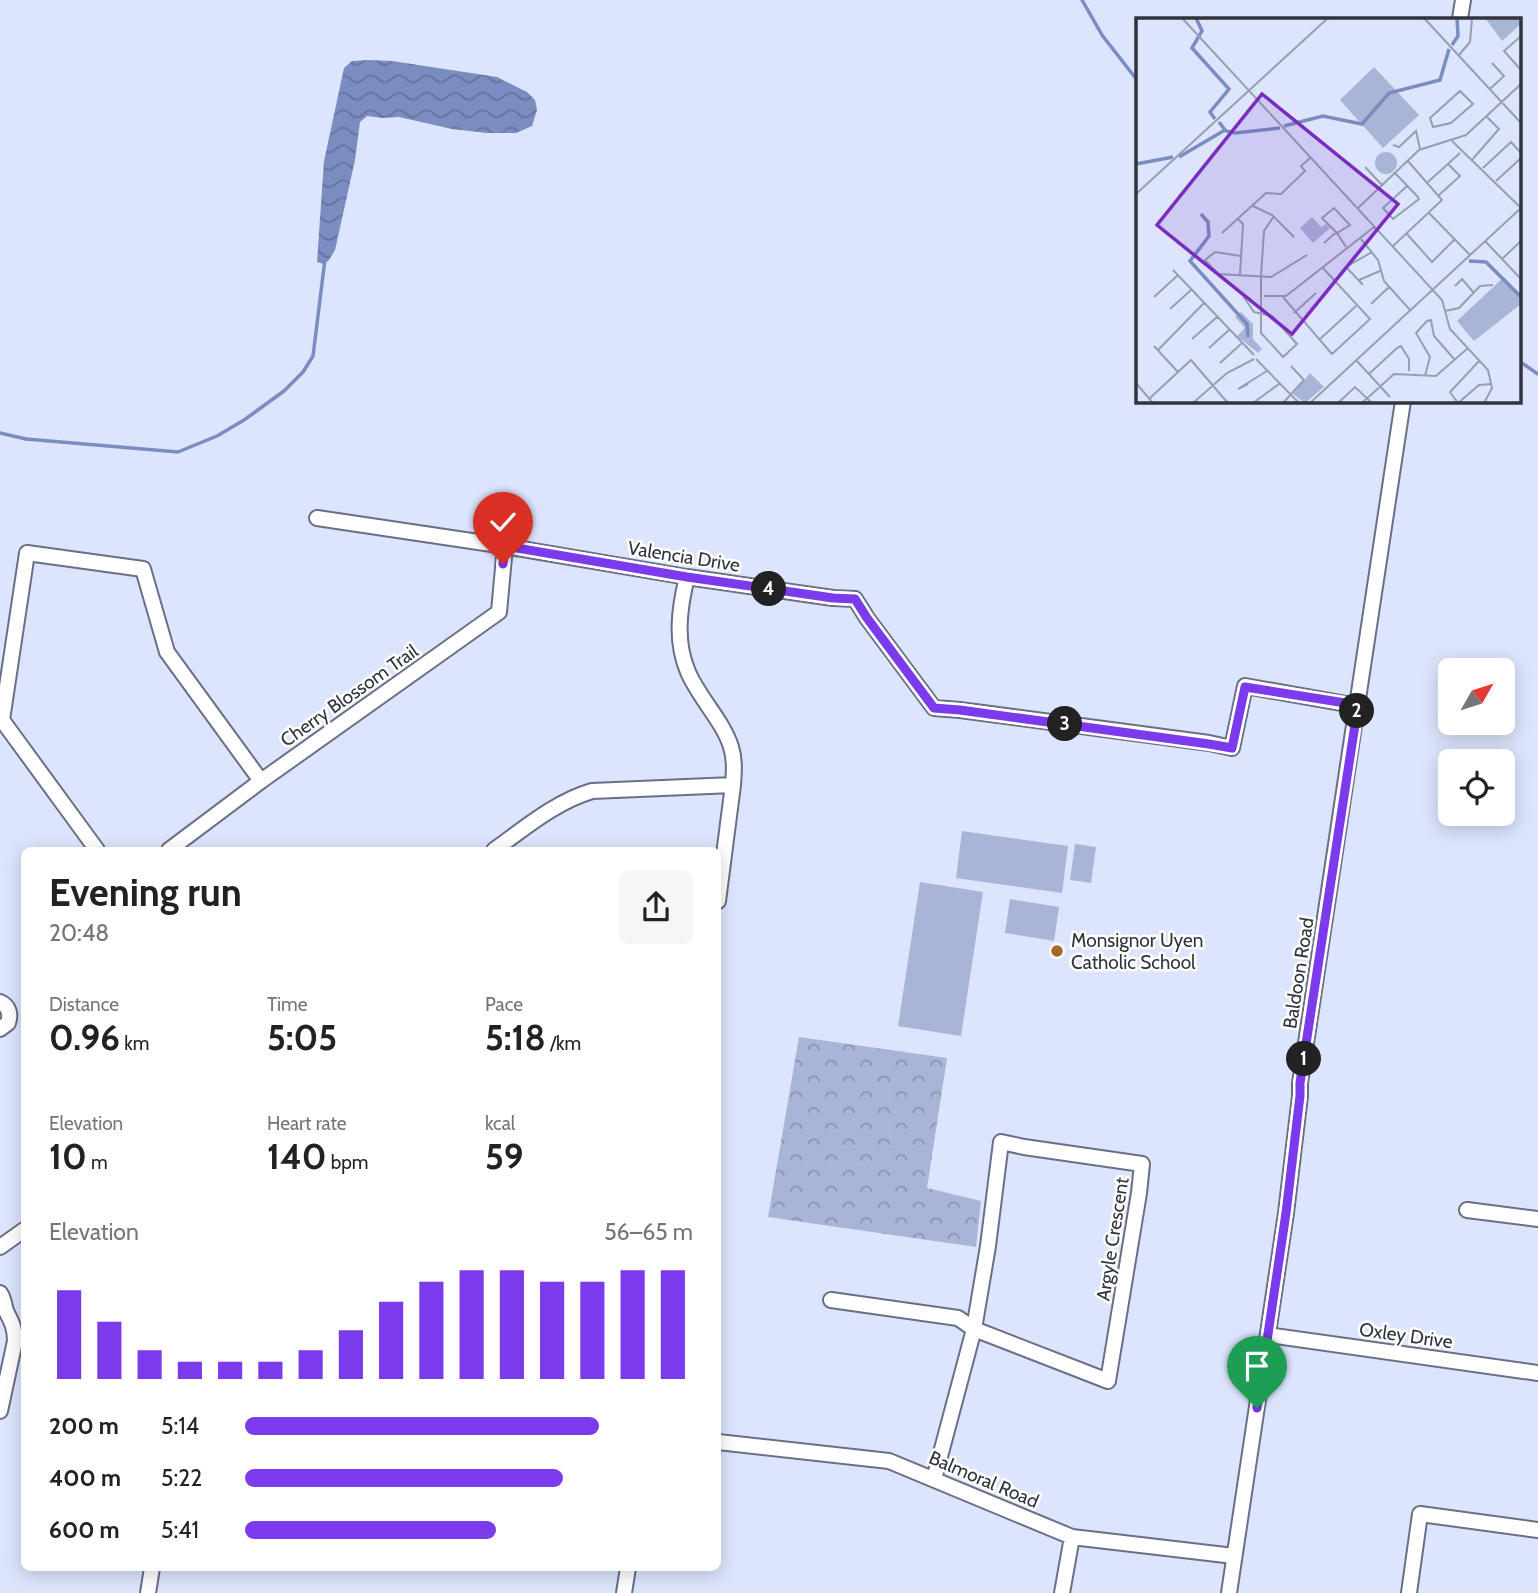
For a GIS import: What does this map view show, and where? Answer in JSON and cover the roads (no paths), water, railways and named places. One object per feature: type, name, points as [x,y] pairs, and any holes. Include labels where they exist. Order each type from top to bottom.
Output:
[{"type":"street","points":[[1460,18],[1463,0]]},
{"type":"street","name":"Baldoon Road","points":[[1229,1593],[1286,1213],[1300,1083],[1403,402]]},
{"type":"street","name":"Valencia Drive","points":[[317,518],[687,577],[855,599],[934,708],[1232,748],[1245,687],[1358,705]]},
{"type":"street","name":"Cherry Blossom Trail","points":[[173,847],[499,612],[505,546]]},
{"type":"street","points":[[95,847],[2,720],[27,553],[143,569],[167,652],[261,781]]},
{"type":"street","points":[[687,577],[681,602],[680,646],[688,672],[730,746],[734,766],[721,878]]},
{"type":"street","points":[[498,847],[556,806],[592,790],[733,785]]},
{"type":"street","points":[[0,1002],[10,1014],[8,1023],[0,1029]]},
{"type":"street","name":"Argyle Crescent","points":[[934,1479],[974,1329],[1001,1142],[1142,1164],[1108,1381],[974,1329]]},
{"type":"street","points":[[1467,1210],[1538,1219]]},
{"type":"street","points":[[0,1247],[21,1232]]},
{"type":"street","points":[[0,1293],[4,1299],[3,1308],[13,1323],[15,1342],[0,1411]]},
{"type":"street","points":[[831,1300],[958,1318],[974,1329]]},
{"type":"street","name":"Oxley Drive","points":[[1268,1335],[1538,1373]]},
{"type":"street","name":"Balmoral Road","points":[[721,1441],[889,1461],[1072,1537],[1234,1556]]},
{"type":"street","points":[[1409,1593],[1420,1514],[1538,1530]]},
{"type":"street","points":[[1062,1593],[1072,1537]]},
{"type":"street","points":[[148,1593],[152,1571]]},
{"type":"street","points":[[624,1593],[628,1571]]},
{"type":"water","points":[[352,61],[392,61],[497,77],[527,92],[535,100],[537,110],[532,126],[516,133],[487,133],[452,129],[399,117],[367,116],[360,122],[355,160],[335,250],[324,264],[317,262],[324,161],[344,68]]},
{"type":"waterway","points":[[1082,0],[1102,35],[1136,79]]},
{"type":"waterway","points":[[0,433],[26,439],[178,452],[217,436],[284,391],[303,372],[313,356],[325,259]]},
{"type":"waterway","points":[[1520,362],[1538,374]]},
{"type":"place","name":"Monsignor Uyen Catholic School","points":[[1057,951]]}]
